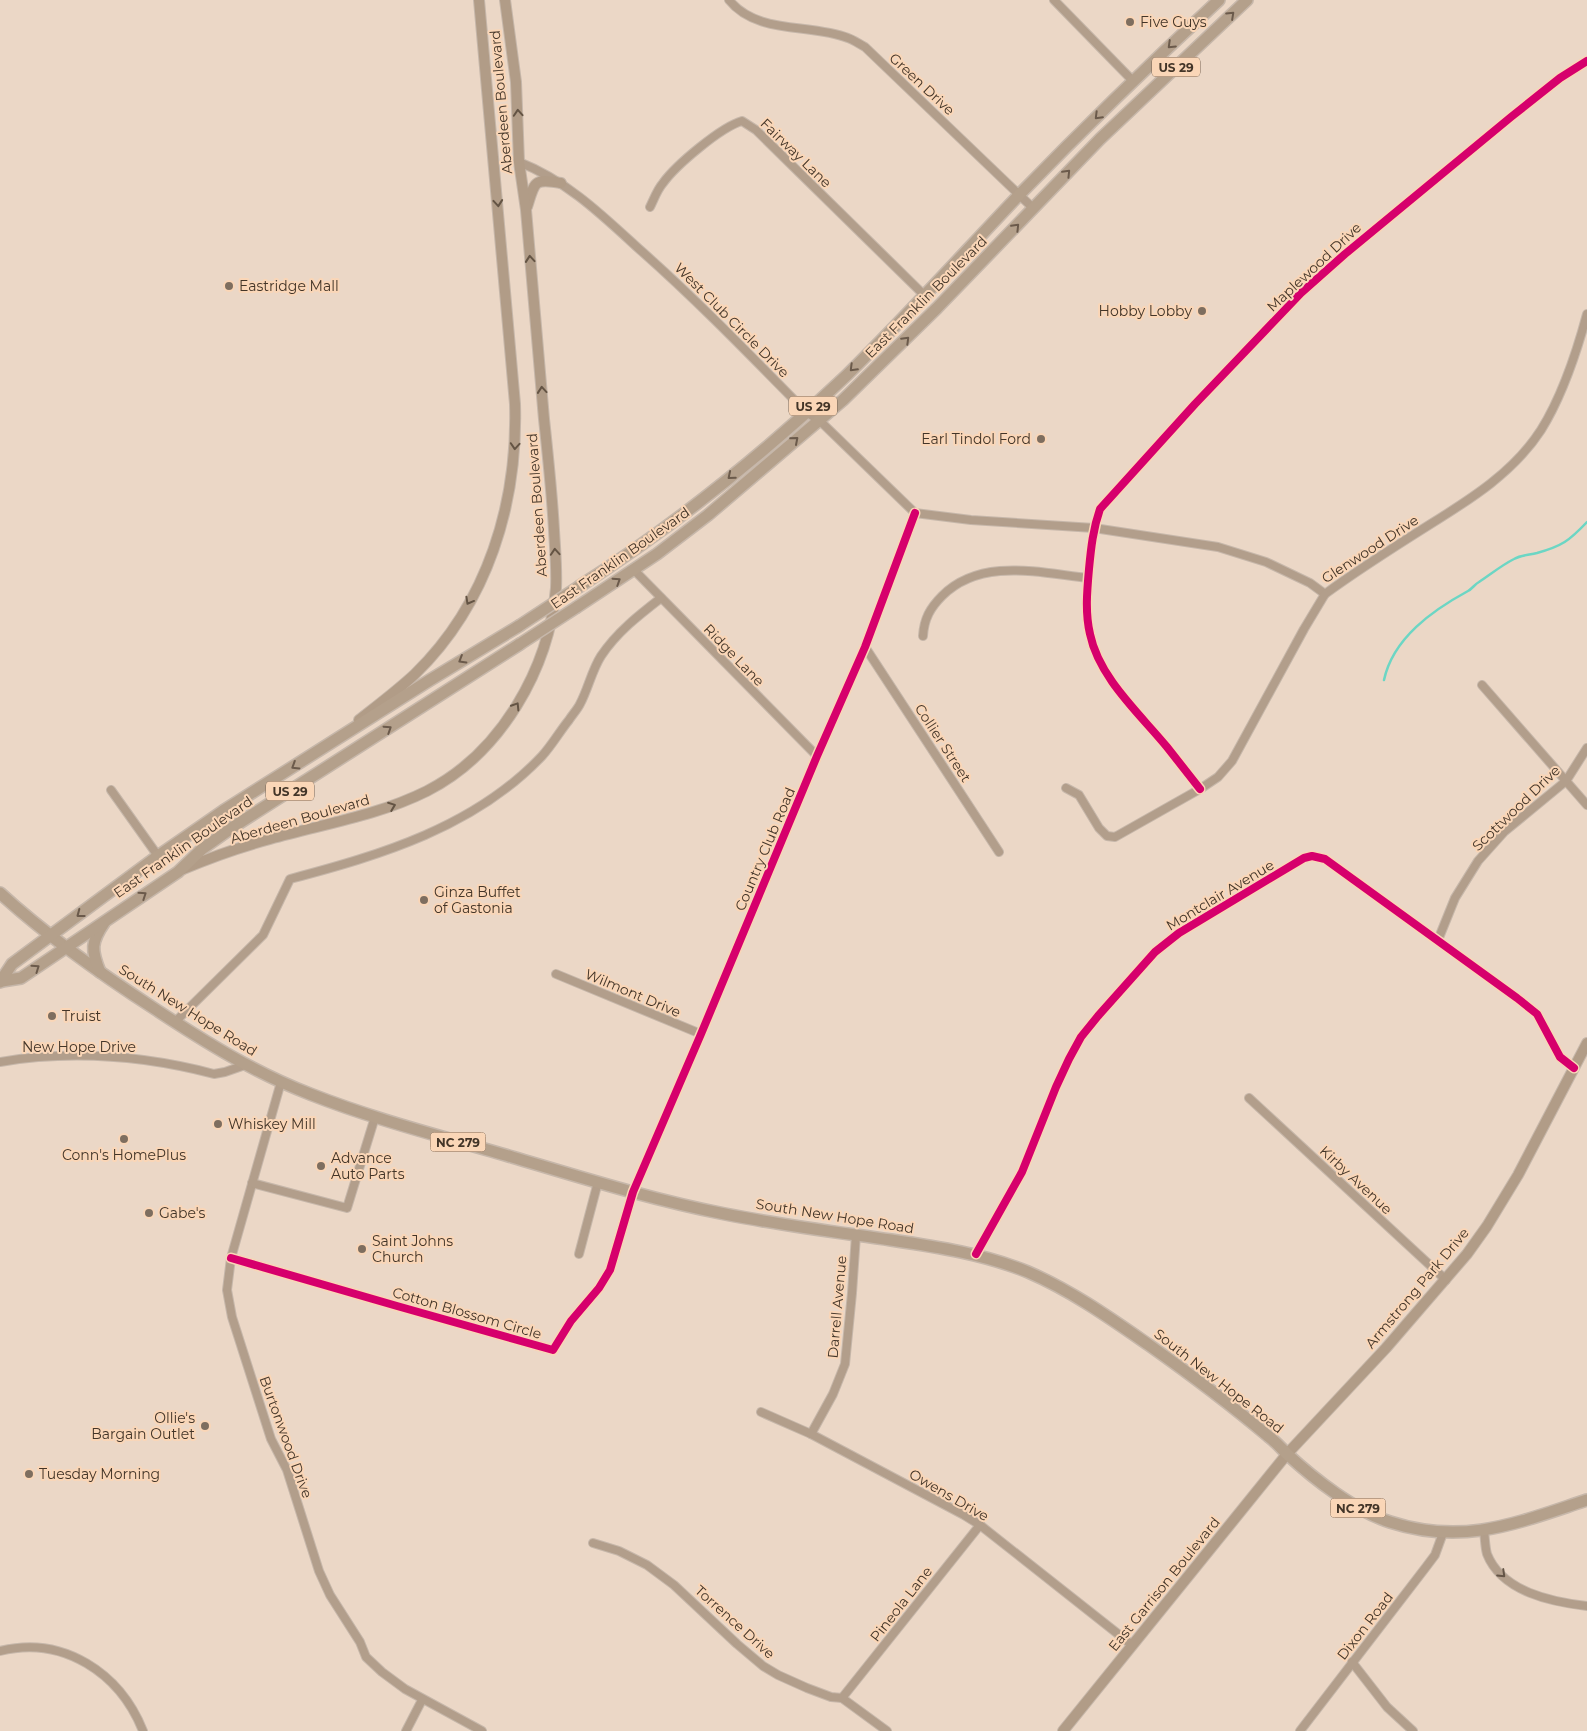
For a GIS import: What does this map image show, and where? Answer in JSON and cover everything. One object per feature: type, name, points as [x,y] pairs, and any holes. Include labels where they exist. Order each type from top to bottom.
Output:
[{"type":"main road","name":"Aberdeen Boulevard","points":[[336,740],[415,674],[453,627],[480,580],[491,555],[504,518],[509,493],[515,449],[516,404],[479,0]]},
{"type":"main road","name":"Aberdeen Boulevard","points":[[178,872],[197,863],[269,839],[374,813],[429,790],[473,759],[487,744],[511,715],[540,662],[556,590],[556,567],[553,512],[526,210],[519,162],[516,82],[505,0]]},
{"type":"main road","name":"East Franklin Boulevard","points":[[1,982],[12,964],[158,856],[223,811],[623,559],[690,510],[806,412],[847,374],[1020,194],[1133,81],[1219,0]]},
{"type":"main road","name":"East Franklin Boulevard","points":[[1,982],[21,978],[178,872],[202,849],[233,827],[634,570],[708,515],[843,400],[881,364],[1100,139],[1246,0]]},
{"type":"main road","points":[[526,210],[534,185],[545,180],[561,183]]},
{"type":"main road","name":"NC 279","points":[[0,893],[51,936]]},
{"type":"main road","points":[[100,972],[94,957],[94,940],[107,919]]},
{"type":"main road","name":"South New Hope Road","points":[[51,936],[100,972],[205,1042],[245,1065],[308,1094],[374,1117],[633,1192],[730,1215],[976,1254],[1040,1277],[1085,1301],[1224,1400],[1273,1440],[1287,1454],[1346,1500],[1369,1514],[1404,1526],[1443,1533],[1484,1531],[1511,1526],[1587,1500]]},
{"type":"main road","name":"Armstrong Park Drive","points":[[1287,1454],[1386,1348],[1468,1254],[1505,1197],[1587,1043]]},
{"type":"main road","name":"East Garrison Boulevard","points":[[1062,1731],[1287,1454]]},
{"type":"street","name":"Green Drive","points":[[729,0],[735,8],[751,18],[769,24],[848,38],[865,47],[1033,208]]},
{"type":"street","points":[[1054,0],[1133,81]]},
{"type":"street","name":"Maplewood Drive","points":[[1200,789],[1167,746],[1111,681],[1090,636],[1086,608],[1088,578],[1094,528],[1100,509],[1195,404],[1301,293],[1511,116],[1560,78],[1587,60]]},
{"type":"street","name":"Fairway Lane","points":[[650,207],[662,184],[673,170],[722,130],[742,121],[756,130],[924,295]]},
{"type":"street","name":"West Club Circle Drive","points":[[519,162],[540,170],[561,183],[601,214],[677,282],[728,331],[806,412],[819,420],[914,513]]},
{"type":"street","name":"Glenwood Drive","points":[[914,513],[971,520],[1094,528],[1218,547],[1266,562],[1310,583],[1325,594],[1352,574],[1490,485],[1514,463],[1541,430],[1558,396],[1587,314]]},
{"type":"street","name":"Country Club Road","points":[[633,1192],[865,647],[914,513]]},
{"type":"street","name":"Ridge Lane","points":[[634,570],[817,756]]},
{"type":"street","points":[[923,636],[924,622],[932,606],[951,587],[971,576],[990,571],[1013,570],[1088,578]]},
{"type":"street","points":[[1066,788],[1079,795],[1099,828],[1107,836],[1115,837],[1218,777],[1232,761],[1325,594]]},
{"type":"street","points":[[175,1022],[263,935],[290,879],[359,860],[397,847],[433,832],[466,815],[504,790],[542,756],[579,705],[601,656],[626,626],[661,598]]},
{"type":"street","name":"Collier Street","points":[[865,647],[1000,852]]},
{"type":"street","points":[[1482,685],[1587,805]]},
{"type":"street","name":"Scottwood Drive","points":[[1438,940],[1455,898],[1478,861],[1504,832],[1566,781],[1587,748]]},
{"type":"street","points":[[111,790],[158,856]]},
{"type":"street","name":"Montclair Avenue","points":[[976,1254],[1022,1172],[1069,1059],[1081,1038],[1098,1016],[1146,962],[1179,933],[1304,858],[1319,857],[1335,865],[1517,998],[1537,1014],[1560,1057],[1574,1068]]},
{"type":"street","name":"Wilmont Drive","points":[[556,974],[701,1034]]},
{"type":"street","name":"New Hope Drive","points":[[0,1062],[58,1056],[144,1059],[214,1074],[245,1065]]},
{"type":"street","name":"Burtonwood Drive","points":[[281,1082],[231,1258],[227,1290],[232,1317],[271,1439],[287,1470],[319,1571],[330,1595],[360,1642],[366,1657],[395,1683],[422,1700],[482,1731]]},
{"type":"street","name":"Kirby Avenue","points":[[1250,1098],[1446,1280]]},
{"type":"street","points":[[252,1183],[347,1208],[374,1117]]},
{"type":"street","points":[[579,1254],[598,1182]]},
{"type":"street","name":"Cotton Blossom Circle","points":[[231,1258],[553,1350],[571,1321],[605,1280],[615,1256],[633,1192]]},
{"type":"street","name":"Darrell Avenue","points":[[811,1434],[834,1394],[845,1364],[856,1235]]},
{"type":"street","name":"Owens Drive","points":[[761,1412],[811,1434],[980,1525],[1132,1645]]},
{"type":"street","name":"Pineola Lane","points":[[842,1698],[980,1525]]},
{"type":"street","points":[[1484,1531],[1488,1554],[1496,1568],[1518,1587],[1538,1597],[1587,1606]]},
{"type":"street","name":"Dixon Road","points":[[1300,1731],[1435,1555],[1443,1533]]},
{"type":"street","name":"Torrence Drive","points":[[593,1543],[624,1553],[647,1565],[678,1589],[763,1666],[808,1688],[831,1697],[842,1698],[887,1731]]},
{"type":"street","points":[[0,1651],[19,1647],[46,1649],[72,1656],[91,1665],[107,1677],[126,1697],[134,1708],[144,1731]]},
{"type":"street","points":[[1352,1662],[1387,1707],[1413,1731]]},
{"type":"street","points":[[406,1731],[422,1700]]},
{"type":"waterway","points":[[1384,680],[1396,651],[1405,638],[1428,616],[1510,561],[1559,545],[1575,534],[1587,522]]},
{"type":"cycle path","points":[[1200,789],[1122,695],[1102,666],[1095,650],[1088,626],[1087,594],[1093,539],[1100,509],[1195,404],[1301,293],[1345,254],[1511,117],[1560,78],[1587,61]]},
{"type":"cycle path","points":[[231,1258],[553,1350],[571,1321],[599,1288],[610,1270],[633,1192],[865,647],[915,513]]},
{"type":"cycle path","points":[[976,1254],[1022,1172],[1069,1059],[1081,1037],[1098,1016],[1155,952],[1179,933],[1304,858],[1312,856],[1325,859],[1517,998],[1537,1014],[1560,1057],[1574,1068]]},
{"type":"place","name":"Five Guys","points":[[1130,22]]},
{"type":"place","name":"Eastridge Mall","points":[[229,286]]},
{"type":"place","name":"Hobby Lobby","points":[[1202,311]]},
{"type":"place","name":"Earl Tindol Ford","points":[[1041,439]]},
{"type":"place","name":"Ginza Buffet of Gastonia","points":[[424,900]]},
{"type":"place","name":"Truist","points":[[52,1016]]},
{"type":"place","name":"Whiskey Mill","points":[[218,1124]]},
{"type":"place","name":"Conn's HomePlus","points":[[124,1139]]},
{"type":"place","name":"Advance Auto Parts","points":[[321,1166]]},
{"type":"place","name":"Gabe's","points":[[149,1213]]},
{"type":"place","name":"Saint Johns Church","points":[[362,1249]]},
{"type":"place","name":"Ollie's Bargain Outlet","points":[[205,1426]]},
{"type":"place","name":"Tuesday Morning","points":[[29,1474]]}]
